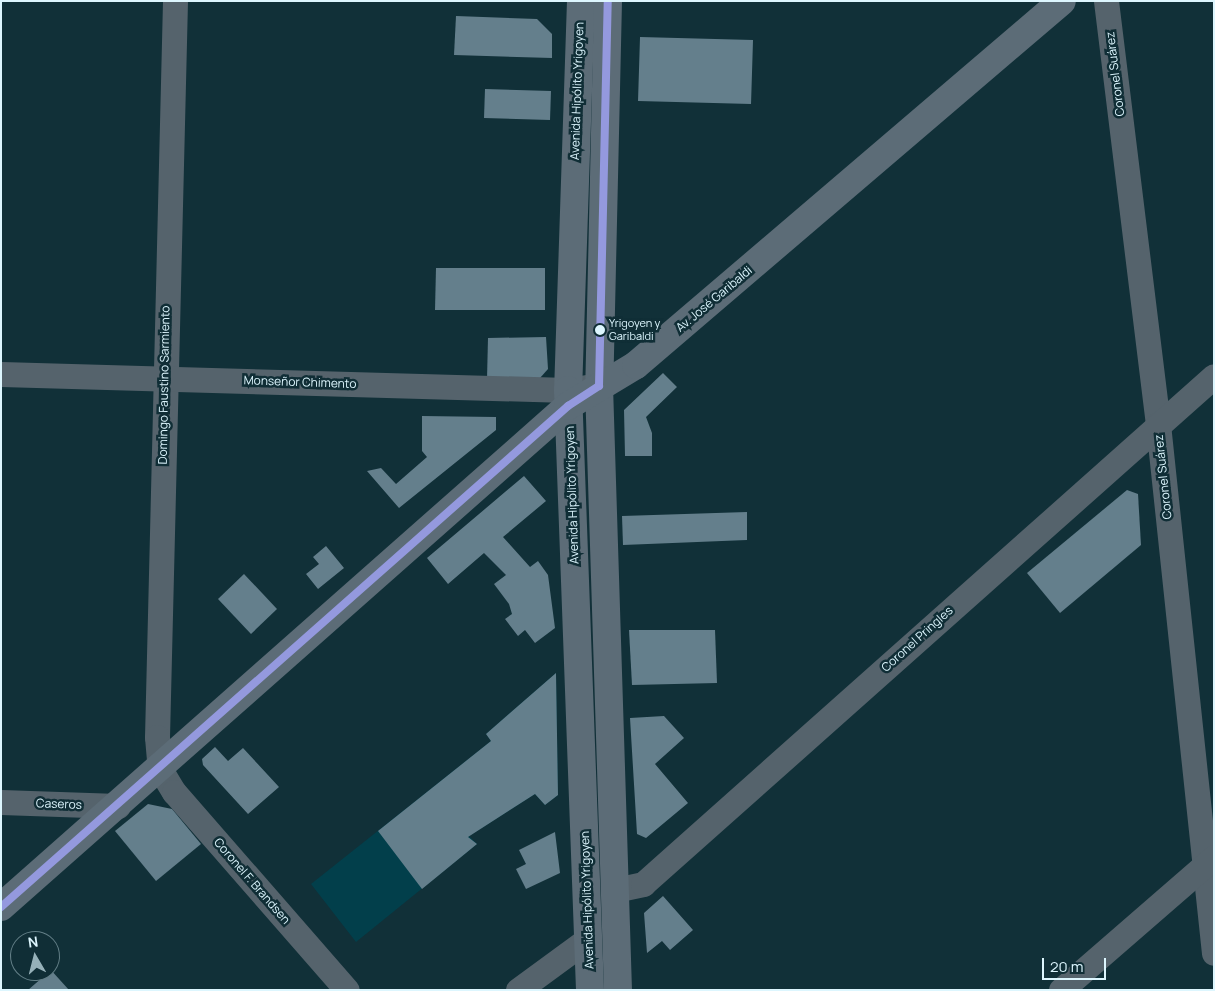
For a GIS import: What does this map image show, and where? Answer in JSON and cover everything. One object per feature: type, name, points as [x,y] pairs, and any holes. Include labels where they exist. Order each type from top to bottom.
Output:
[{"type":"main road","name":"Avenida Hipólito Yrigoyen","points":[[581,1],[568,398],[590,990]]},
{"type":"main road","points":[[608,1],[599,386],[618,990]]},
{"type":"main road","name":"Av. José Garibaldi","points":[[1,907],[160,769],[568,398],[599,386],[636,366],[1062,1]]},
{"type":"street","name":"Domingo Faustino Sarmiento","points":[[160,769],[156,737],[163,378],[175,1]]},
{"type":"street","name":"Coronel Suárez","points":[[1106,1],[1210,860],[1214,952]]},
{"type":"street","name":"Monseñor Chimento","points":[[1,374],[163,378],[568,398]]},
{"type":"street","name":"Coronel Pringles","points":[[615,890],[643,884],[1214,376]]},
{"type":"street","name":"Coronel F. Brandsen","points":[[160,769],[174,792],[347,990]]},
{"type":"street","name":"Caseros","points":[[1,802],[118,806]]},
{"type":"street","points":[[1061,990],[1210,860]]},
{"type":"street","points":[[518,990],[589,938]]},
{"type":"shaded area","points":[[556,673],[558,795],[545,805],[535,794],[469,836],[477,844],[356,942],[311,884],[491,741],[486,734]]},
{"type":"building","points":[[456,16],[537,19],[552,34],[552,58],[454,55]]},
{"type":"building","points":[[640,37],[753,40],[751,104],[638,101]]},
{"type":"building","points":[[485,89],[551,91],[550,120],[484,118]]},
{"type":"building","points":[[436,268],[545,268],[545,310],[435,310]]},
{"type":"building","points":[[546,337],[548,369],[540,378],[487,379],[488,338]]},
{"type":"building","points":[[663,373],[677,387],[646,417],[652,433],[652,456],[625,456],[624,410]]},
{"type":"building","points":[[422,416],[496,417],[496,430],[399,508],[367,471],[381,468],[396,484],[427,457],[422,451]]},
{"type":"building","points":[[524,476],[546,501],[503,537],[530,567],[538,561],[548,575],[555,628],[535,643],[525,630],[518,636],[505,619],[512,614],[509,604],[494,584],[506,575],[484,553],[448,584],[427,558]]},
{"type":"building","points":[[1127,490],[1138,494],[1141,545],[1060,613],[1027,573]]},
{"type":"building","points":[[747,512],[747,540],[623,545],[622,516]]},
{"type":"building","points":[[326,546],[344,568],[318,589],[306,574],[319,564],[313,557]]},
{"type":"building","points":[[244,574],[277,609],[251,634],[218,599]]},
{"type":"building","points":[[629,630],[715,630],[717,683],[632,685]]},
{"type":"building","points":[[556,673],[558,795],[545,805],[535,794],[468,837],[477,844],[422,889],[378,831],[491,741],[486,734]]},
{"type":"building","points":[[664,716],[684,738],[655,764],[688,803],[646,838],[637,834],[630,718]]},
{"type":"building","points":[[215,747],[228,761],[243,748],[279,787],[248,814],[203,765],[202,759]]},
{"type":"building","points":[[148,804],[172,809],[201,844],[156,881],[115,831]]},
{"type":"building","points":[[555,832],[560,873],[526,889],[516,869],[526,864],[519,850]]},
{"type":"building","points":[[663,896],[693,930],[670,950],[662,941],[647,953],[644,913]]},
{"type":"building","points":[[60,980],[69,990],[28,990],[38,981]]},
{"type":"transit line","points":[[1,907],[568,406],[599,386],[608,1]]},
{"type":"place","name":"Yrigoyen y Garibaldi","points":[[600,330]]}]
